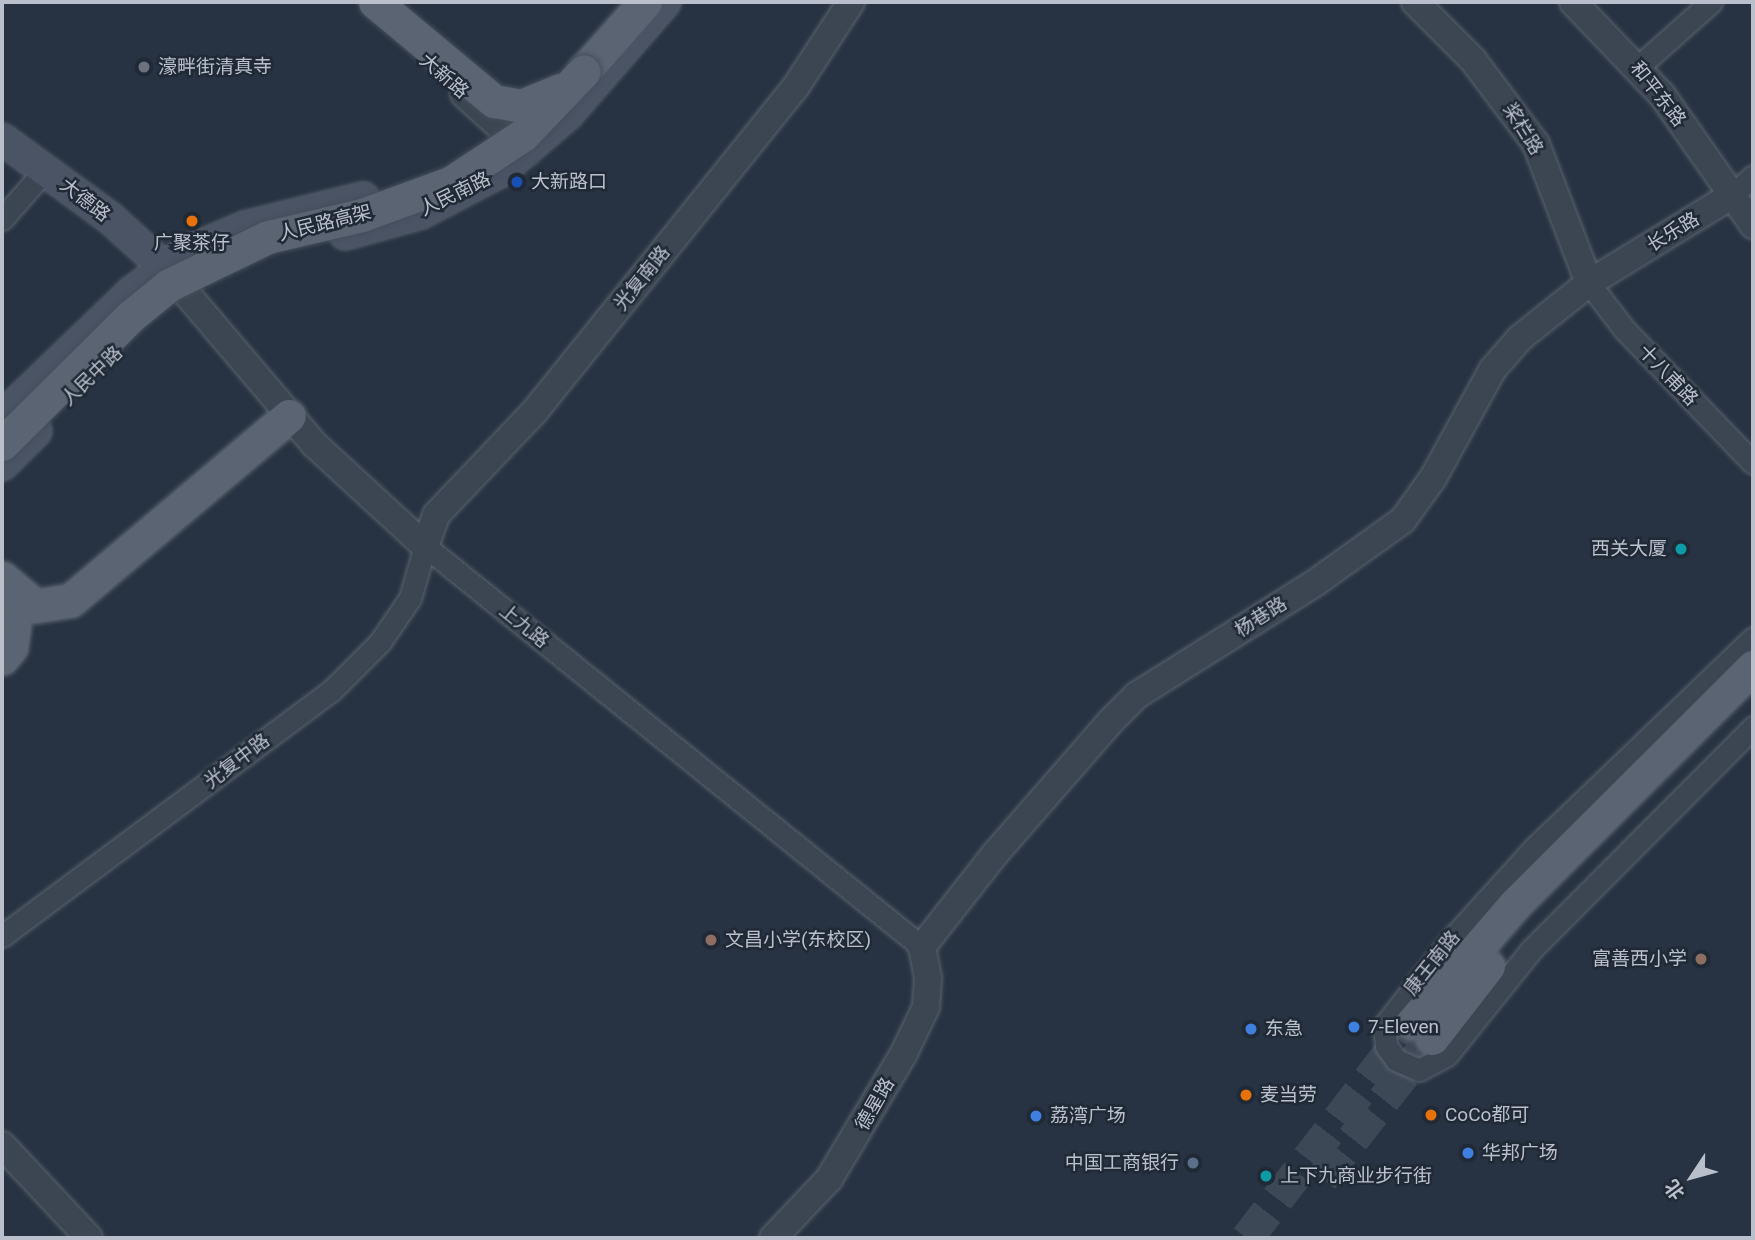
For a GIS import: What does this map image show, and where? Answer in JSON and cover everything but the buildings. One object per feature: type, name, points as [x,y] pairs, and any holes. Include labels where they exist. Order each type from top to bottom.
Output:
[{"type":"main road","points":[[375,2],[494,101],[534,104],[584,71]]},
{"type":"main road","name":"人民南路","points":[[164,267],[194,247],[245,227],[413,182],[505,130],[624,2]]},
{"type":"main road","name":"人民路高架","points":[[2,444],[131,316],[169,285],[268,237],[362,215],[450,183],[523,135],[645,2]]},
{"type":"main road","name":"人民南路","points":[[187,292],[265,254],[387,224],[442,204],[482,184],[528,152],[587,93],[665,2]]},
{"type":"main road","name":"大德路","points":[[2,139],[46,169],[164,267]]},
{"type":"main road","name":"人民中路","points":[[2,417],[164,267]]},
{"type":"main road","name":"人民中路","points":[[2,465],[142,327],[187,292]]},
{"type":"main road","points":[[2,578],[35,606],[71,600],[289,416]]},
{"type":"main road","points":[[2,597],[14,625],[10,647],[2,658]]},
{"type":"main road","name":"康王南路","points":[[1753,667],[1515,904],[1422,1031],[1753,696]]},
{"type":"street","name":"大新路","points":[[359,2],[528,152]]},
{"type":"street","name":"光复南路","points":[[425,546],[436,515],[558,383],[795,88],[851,2]]},
{"type":"street","name":"桨栏路","points":[[1415,2],[1473,60],[1536,144],[1589,283]]},
{"type":"street","name":"和平东路","points":[[1573,2],[1638,67],[1753,225]]},
{"type":"street","points":[[1638,67],[1711,2]]},
{"type":"street","points":[[2,219],[46,169]]},
{"type":"street","name":"长乐路","points":[[1589,283],[1731,196],[1753,176]]},
{"type":"street","name":"上九路","points":[[164,267],[289,416],[425,546],[922,947]]},
{"type":"street","name":"十八甫路","points":[[1589,283],[1624,329],[1753,463]]},
{"type":"street","name":"杨巷路","points":[[922,947],[995,854],[1137,695],[1315,583],[1403,520],[1433,478],[1493,369],[1537,322],[1589,283]]},
{"type":"street","name":"光复中路","points":[[2,936],[331,691],[380,642],[410,598],[425,546]]},
{"type":"street","name":"康王南路","points":[[1753,638],[1534,848],[1455,934],[1384,1026],[1386,1046],[1396,1060],[1419,1070],[1447,1055],[1549,931],[1753,727]]},
{"type":"street","name":"德星路","points":[[773,1238],[829,1179],[904,1053],[926,1007],[928,978],[922,947]]},
{"type":"street","points":[[2,1145],[89,1238]]},
{"type":"tunnel","points":[[1247,1238],[1412,1023]]},
{"type":"tunnel","points":[[1322,1178],[1432,1038]]},
{"type":"place","name":"濠畔街清真寺","points":[[144,67]]},
{"type":"place","name":"大新路口","points":[[517,182]]},
{"type":"place","name":"广聚茶仔","points":[[192,221]]},
{"type":"place","name":"西关大厦","points":[[1681,549]]},
{"type":"place","name":"文昌小学(东校区)","points":[[711,940]]},
{"type":"place","name":"富善西小学","points":[[1701,959]]},
{"type":"place","name":"7-Eleven","points":[[1354,1027]]},
{"type":"place","name":"东急","points":[[1251,1029]]},
{"type":"place","name":"麦当劳","points":[[1246,1095]]},
{"type":"place","name":"CoCo都可","points":[[1431,1115]]},
{"type":"place","name":"荔湾广场","points":[[1036,1116]]},
{"type":"place","name":"华邦广场","points":[[1468,1153]]},
{"type":"place","name":"中国工商银行","points":[[1193,1163]]},
{"type":"place","name":"上下九商业步行街","points":[[1266,1176]]}]
